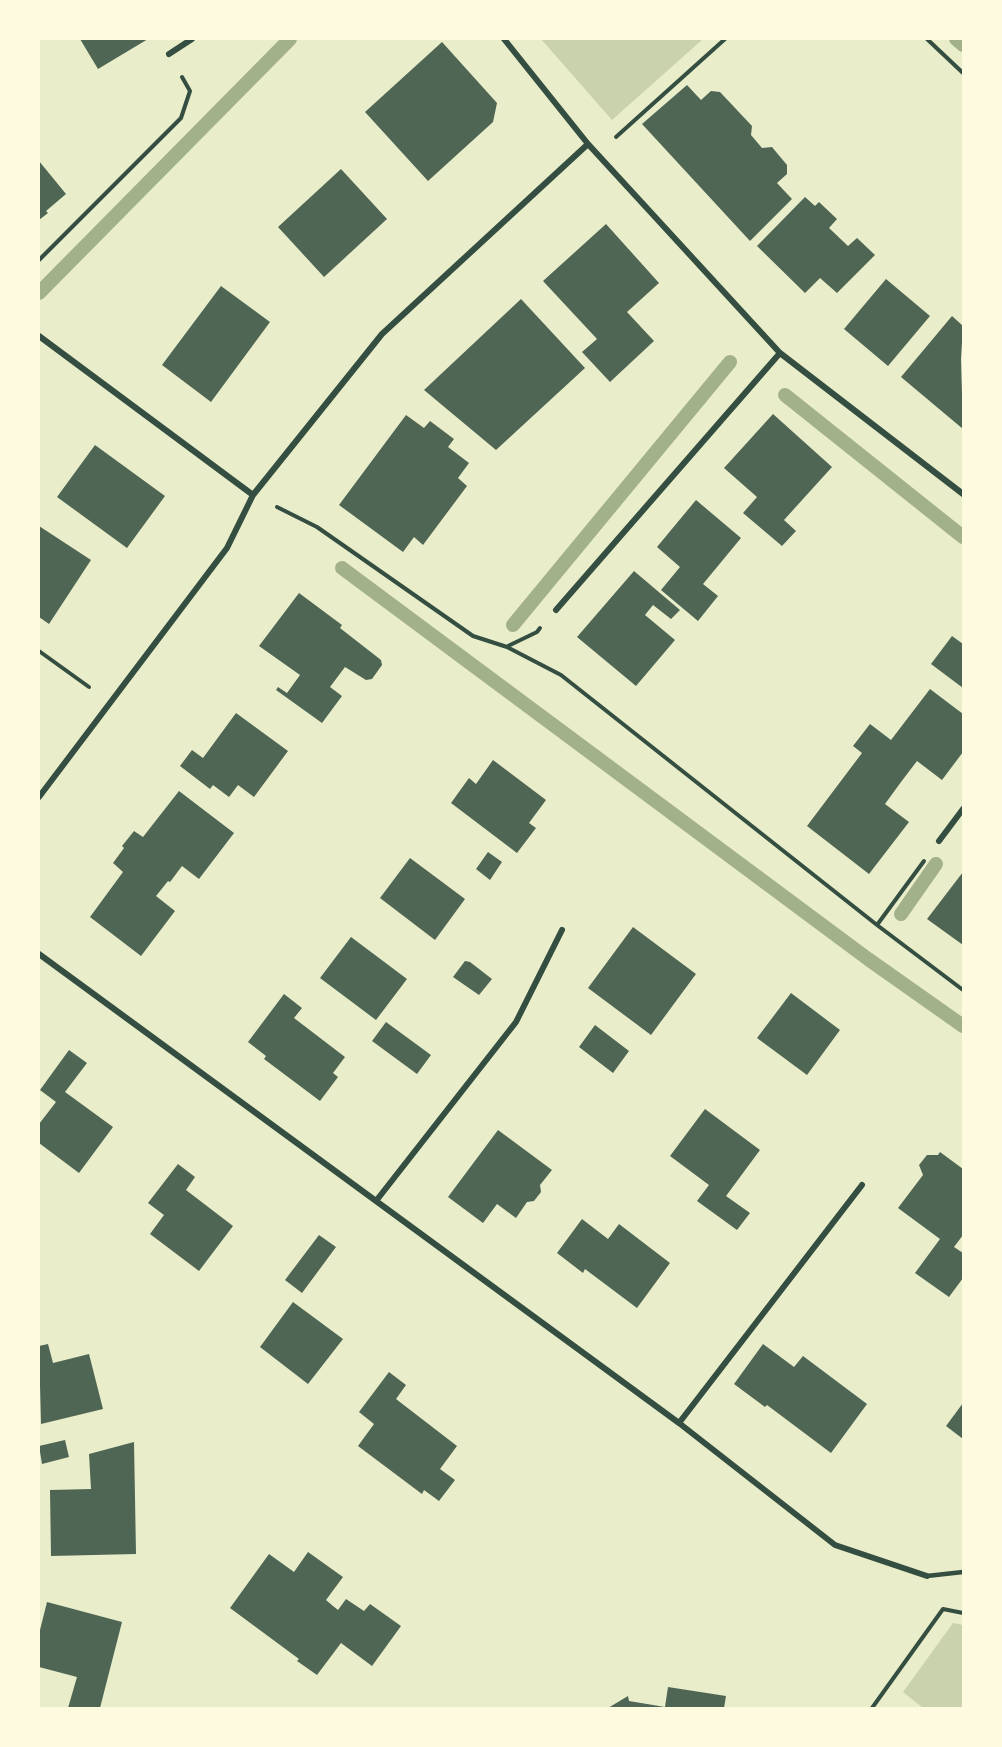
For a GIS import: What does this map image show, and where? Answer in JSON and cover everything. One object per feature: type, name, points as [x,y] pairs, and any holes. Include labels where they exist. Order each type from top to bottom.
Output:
[{"type":"street","points":[[170,54],[192,39]]},
{"type":"street","points":[[504,39],[588,144],[780,352],[963,494]]},
{"type":"street","points":[[39,797],[227,548],[253,495],[382,334],[588,144]]},
{"type":"street","points":[[39,336],[253,495]]},
{"type":"street","points":[[556,610],[780,352]]},
{"type":"street","points":[[939,841],[963,809]]},
{"type":"street","points":[[376,1201],[516,1022],[562,930]]},
{"type":"street","points":[[39,954],[679,1423],[835,1545],[927,1576]]},
{"type":"street","points":[[679,1423],[862,1185]]},
{"type":"lane","points":[[927,1576],[963,1572]]},
{"type":"path","points":[[596,153],[725,39]]},
{"type":"path","points":[[927,39],[963,73]]},
{"type":"path","points":[[39,260],[181,118],[190,91],[170,54]]},
{"type":"path","points":[[253,495],[317,527],[473,636],[507,647],[561,675],[877,925],[963,990]]},
{"type":"path","points":[[507,647],[537,632],[556,610]]},
{"type":"path","points":[[39,651],[111,704]]},
{"type":"path","points":[[877,925],[939,841]]},
{"type":"path","points":[[872,1708],[943,1609],[963,1613]]},
{"type":"green space","points":[[541,39],[703,39],[612,120]]},
{"type":"green space","points":[[953,1623],[963,1625],[963,1708],[923,1708],[903,1692]]},
{"type":"building","points":[[80,39],[148,39],[98,69]]},
{"type":"building","points":[[442,42],[497,103],[493,122],[428,181],[365,112]]},
{"type":"building","points":[[687,85],[701,100],[711,91],[720,92],[752,126],[751,135],[762,148],[772,147],[787,165],[787,174],[777,183],[792,199],[750,241],[642,124]]},
{"type":"building","points":[[39,161],[66,194],[39,220]]},
{"type":"building","points":[[341,169],[387,219],[324,277],[278,227]]},
{"type":"building","points":[[805,197],[815,206],[819,202],[837,219],[829,228],[848,246],[857,238],[875,255],[837,293],[820,278],[805,293],[757,246]]},
{"type":"building","points":[[606,224],[659,283],[627,312],[654,341],[610,382],[582,352],[597,339],[543,281]]},
{"type":"building","points":[[886,279],[930,316],[888,366],[844,329]]},
{"type":"building","points":[[221,286],[270,322],[211,402],[162,365]]},
{"type":"building","points":[[521,299],[585,368],[496,450],[424,390]]},
{"type":"building","points":[[952,316],[963,326],[961,359],[963,429],[901,377]]},
{"type":"building","points":[[773,414],[832,467],[784,520],[796,531],[782,546],[743,513],[757,497],[724,468]]},
{"type":"building","points":[[406,415],[424,428],[430,421],[454,439],[448,447],[469,463],[458,478],[467,486],[423,545],[414,537],[403,552],[339,505]]},
{"type":"building","points":[[95,445],[165,496],[127,548],[57,497]]},
{"type":"building","points":[[696,500],[741,538],[703,584],[718,596],[698,621],[661,590],[680,567],[657,547]]},
{"type":"building","points":[[39,526],[91,560],[49,624],[39,617]]},
{"type":"building","points":[[634,571],[680,610],[671,619],[653,605],[645,615],[675,640],[636,686],[577,637]]},
{"type":"building","points":[[299,593],[342,625],[340,628],[381,660],[382,665],[372,679],[366,680],[345,667],[330,687],[342,696],[322,723],[276,690],[278,687],[287,693],[300,675],[259,646]]},
{"type":"building","points":[[952,636],[963,644],[963,688],[931,664]]},
{"type":"building","points":[[930,689],[963,714],[963,752],[942,780],[917,761],[885,804],[909,822],[869,874],[807,826],[862,753],[853,746],[870,724],[891,740]]},
{"type":"building","points":[[236,713],[288,751],[254,797],[238,785],[229,797],[213,785],[210,789],[180,766],[192,750],[203,758]]},
{"type":"building","points":[[493,760],[546,800],[529,823],[536,828],[517,853],[451,803],[469,778],[476,784]]},
{"type":"building","points":[[179,791],[234,833],[199,879],[182,866],[156,896],[175,911],[141,956],[90,917],[123,872],[113,863],[124,848],[122,846],[134,831],[143,837]]},
{"type":"building","points":[[488,852],[502,862],[490,880],[476,869]]},
{"type":"building","points":[[410,858],[465,899],[435,940],[380,898]]},
{"type":"building","points":[[963,872],[963,945],[927,919]]},
{"type":"building","points":[[633,927],[696,974],[651,1035],[588,988]]},
{"type":"building","points":[[351,937],[407,979],[376,1020],[320,978]]},
{"type":"building","points":[[465,961],[470,962],[492,979],[479,995],[453,977]]},
{"type":"building","points":[[791,993],[840,1030],[807,1075],[757,1038]]},
{"type":"building","points":[[284,994],[302,1008],[294,1018],[345,1057],[333,1073],[338,1077],[320,1101],[264,1059],[266,1056],[248,1042]]},
{"type":"building","points":[[386,1022],[431,1055],[417,1074],[372,1041]]},
{"type":"building","points":[[595,1025],[629,1051],[613,1073],[579,1047]]},
{"type":"building","points":[[69,1050],[87,1063],[65,1092],[113,1127],[79,1173],[39,1143],[39,1124],[56,1102],[40,1090]]},
{"type":"building","points":[[705,1109],[760,1150],[726,1196],[750,1213],[737,1230],[697,1201],[709,1185],[670,1156]]},
{"type":"building","points":[[498,1130],[552,1170],[540,1185],[541,1192],[534,1201],[527,1202],[516,1218],[497,1204],[483,1223],[448,1197]]},
{"type":"building","points":[[940,1152],[963,1169],[963,1235],[954,1247],[963,1253],[963,1278],[949,1297],[915,1273],[940,1239],[898,1208],[923,1175],[919,1165],[927,1155],[938,1155]]},
{"type":"building","points":[[178,1164],[195,1177],[186,1190],[233,1226],[199,1271],[150,1234],[164,1215],[148,1203]]},
{"type":"building","points":[[582,1219],[608,1239],[619,1224],[670,1263],[637,1308],[585,1269],[583,1273],[557,1253]]},
{"type":"building","points":[[319,1235],[336,1247],[302,1293],[285,1280]]},
{"type":"building","points":[[293,1302],[343,1339],[308,1384],[260,1347]]},
{"type":"building","points":[[48,1344],[53,1363],[89,1354],[103,1409],[41,1424],[39,1346]]},
{"type":"building","points":[[763,1344],[794,1367],[803,1356],[867,1404],[831,1453],[767,1405],[765,1407],[734,1384]]},
{"type":"building","points":[[389,1372],[406,1385],[396,1399],[457,1446],[440,1469],[455,1480],[439,1501],[424,1490],[422,1494],[358,1446],[374,1424],[359,1412]]},
{"type":"building","points":[[963,1403],[963,1439],[946,1426]]},
{"type":"building","points":[[65,1440],[69,1457],[42,1464],[39,1446]]},
{"type":"building","points":[[134,1442],[136,1554],[51,1556],[50,1490],[91,1489],[89,1454]]},
{"type":"building","points":[[308,1552],[343,1577],[326,1600],[338,1610],[346,1599],[364,1611],[370,1604],[401,1626],[372,1666],[341,1643],[317,1675],[230,1608],[269,1554],[294,1572]]},
{"type":"building","points":[[47,1602],[122,1622],[100,1708],[68,1708],[77,1677],[39,1667],[39,1634]]},
{"type":"building","points":[[668,1687],[726,1696],[724,1708],[608,1708],[628,1696],[629,1701],[665,1707]]},
{"type":"waterway","points":[[39,293],[290,39]]},
{"type":"waterway","points":[[956,39],[963,45]]},
{"type":"waterway","points":[[513,625],[730,362]]},
{"type":"waterway","points":[[785,395],[963,537]]},
{"type":"waterway","points":[[342,568],[868,959],[963,1026]]},
{"type":"waterway","points":[[901,914],[936,864]]}]
